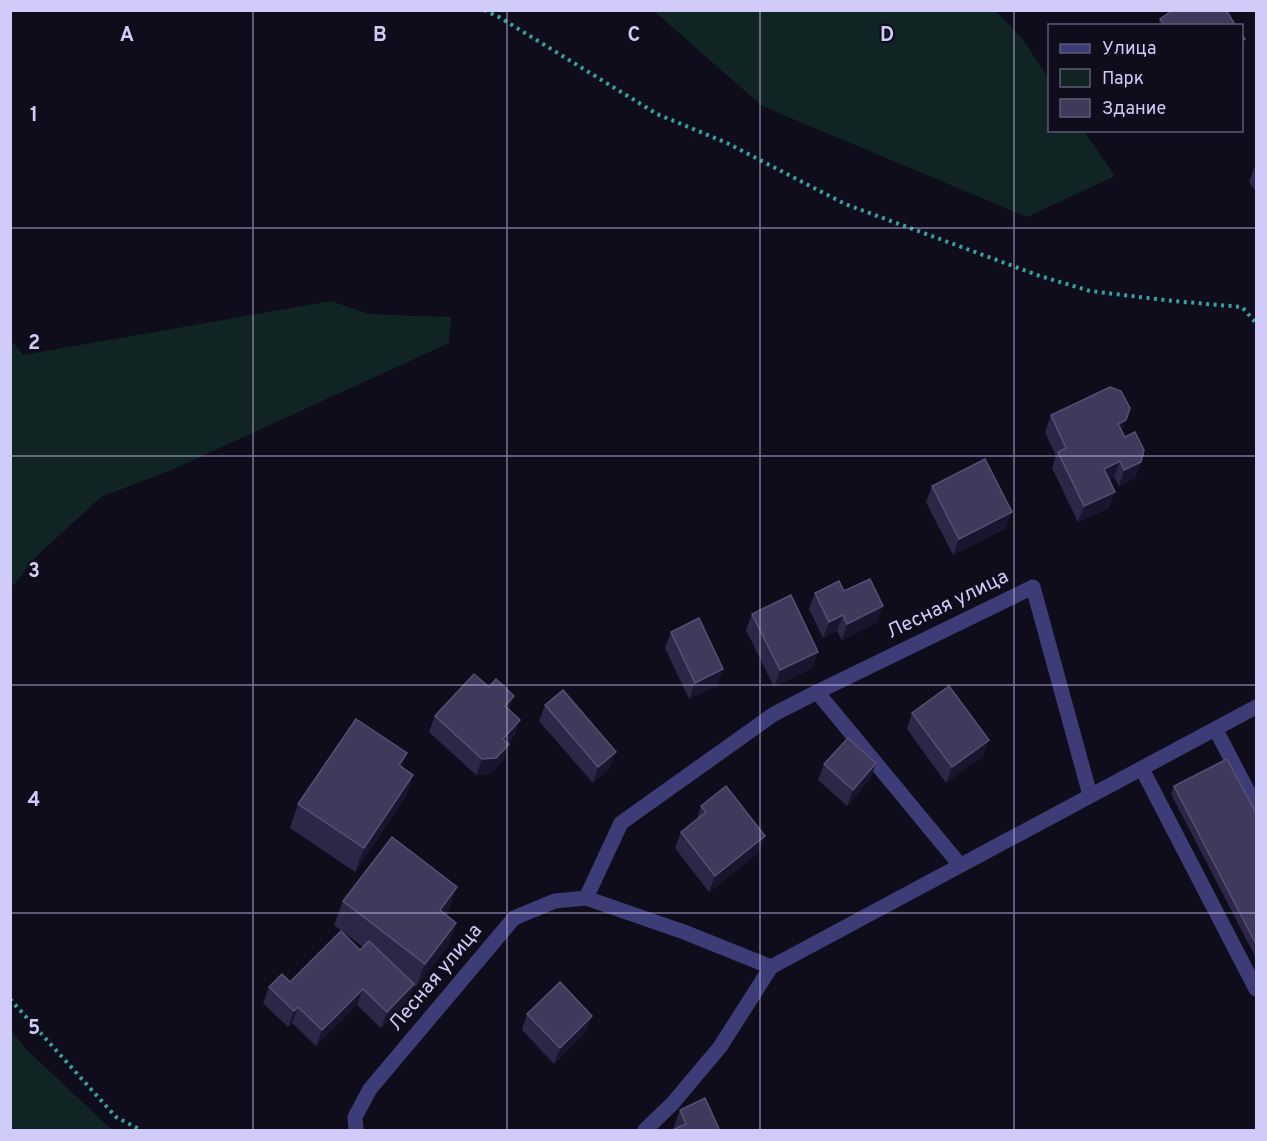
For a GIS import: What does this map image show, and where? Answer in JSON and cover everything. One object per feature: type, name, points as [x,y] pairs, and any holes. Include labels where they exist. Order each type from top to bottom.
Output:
[{"type":"street","name":"Лесная улица","points":[[586,898],[621,823],[774,714],[1033,587],[1090,795]]},
{"type":"street","points":[[817,693],[960,864]]},
{"type":"street","points":[[645,1131],[672,1104],[720,1047],[771,967],[1257,707]]},
{"type":"street","points":[[1216,730],[1257,807]]},
{"type":"street","points":[[1142,769],[1257,989]]},
{"type":"street","name":"Лесная улица","points":[[356,1131],[356,1117],[370,1089],[514,918],[555,901],[586,898],[684,932],[771,967]]},
{"type":"path","points":[[484,10],[499,17]]},
{"type":"path","points":[[490,10],[657,114],[727,143],[845,204],[1040,276],[1089,291],[1242,307],[1257,322]]},
{"type":"path","points":[[10,999],[116,1117],[141,1131]]},
{"type":"green space","points":[[654,11],[996,11],[1024,41],[1048,77],[1048,132],[1085,132],[1115,176],[1027,217],[762,106]]},
{"type":"green space","points":[[331,301],[369,314],[451,317],[449,343],[176,468],[101,497],[37,556],[11,588],[11,340],[23,355]]},
{"type":"green space","points":[[10,1029],[25,1048],[112,1130],[11,1130]]},
{"type":"building","points":[[1173,10],[1226,10],[1235,24],[1164,24],[1160,19]]},
{"type":"building","points":[[1110,387],[1121,391],[1130,408],[1126,420],[1118,424],[1125,437],[1135,432],[1144,450],[1141,462],[1124,470],[1120,461],[1104,469],[1115,492],[1084,506],[1058,452],[1066,448],[1051,415]]},
{"type":"building","points":[[985,459],[1012,512],[959,539],[932,486]]},
{"type":"building","points":[[870,579],[883,606],[847,624],[843,615],[829,622],[815,593],[839,581],[844,591]]},
{"type":"building","points":[[791,595],[818,652],[780,670],[752,614]]},
{"type":"building","points":[[699,618],[723,669],[695,683],[671,632]]},
{"type":"building","points":[[474,674],[489,687],[496,679],[514,696],[505,706],[520,720],[503,739],[509,744],[496,758],[482,759],[435,716]]},
{"type":"building","points":[[949,686],[989,740],[952,767],[912,713]]},
{"type":"building","points":[[563,690],[616,752],[598,767],[545,705]]},
{"type":"building","points":[[356,719],[407,753],[399,765],[413,775],[364,848],[298,804]]},
{"type":"building","points":[[848,738],[876,763],[853,790],[824,764]]},
{"type":"building","points":[[1227,759],[1257,815],[1257,946],[1174,786]]},
{"type":"building","points":[[726,786],[765,836],[715,876],[681,832],[706,812],[701,806]]},
{"type":"building","points":[[392,837],[457,887],[440,910],[456,923],[425,964],[343,901]]},
{"type":"building","points":[[341,931],[360,950],[369,941],[414,984],[387,1012],[363,989],[322,1030],[298,1007],[294,1011],[269,987],[282,974],[290,982]]},
{"type":"building","points":[[560,982],[592,1016],[560,1048],[527,1014]]},
{"type":"building","points":[[705,1098],[720,1131],[670,1131],[686,1124],[680,1110]]}]
